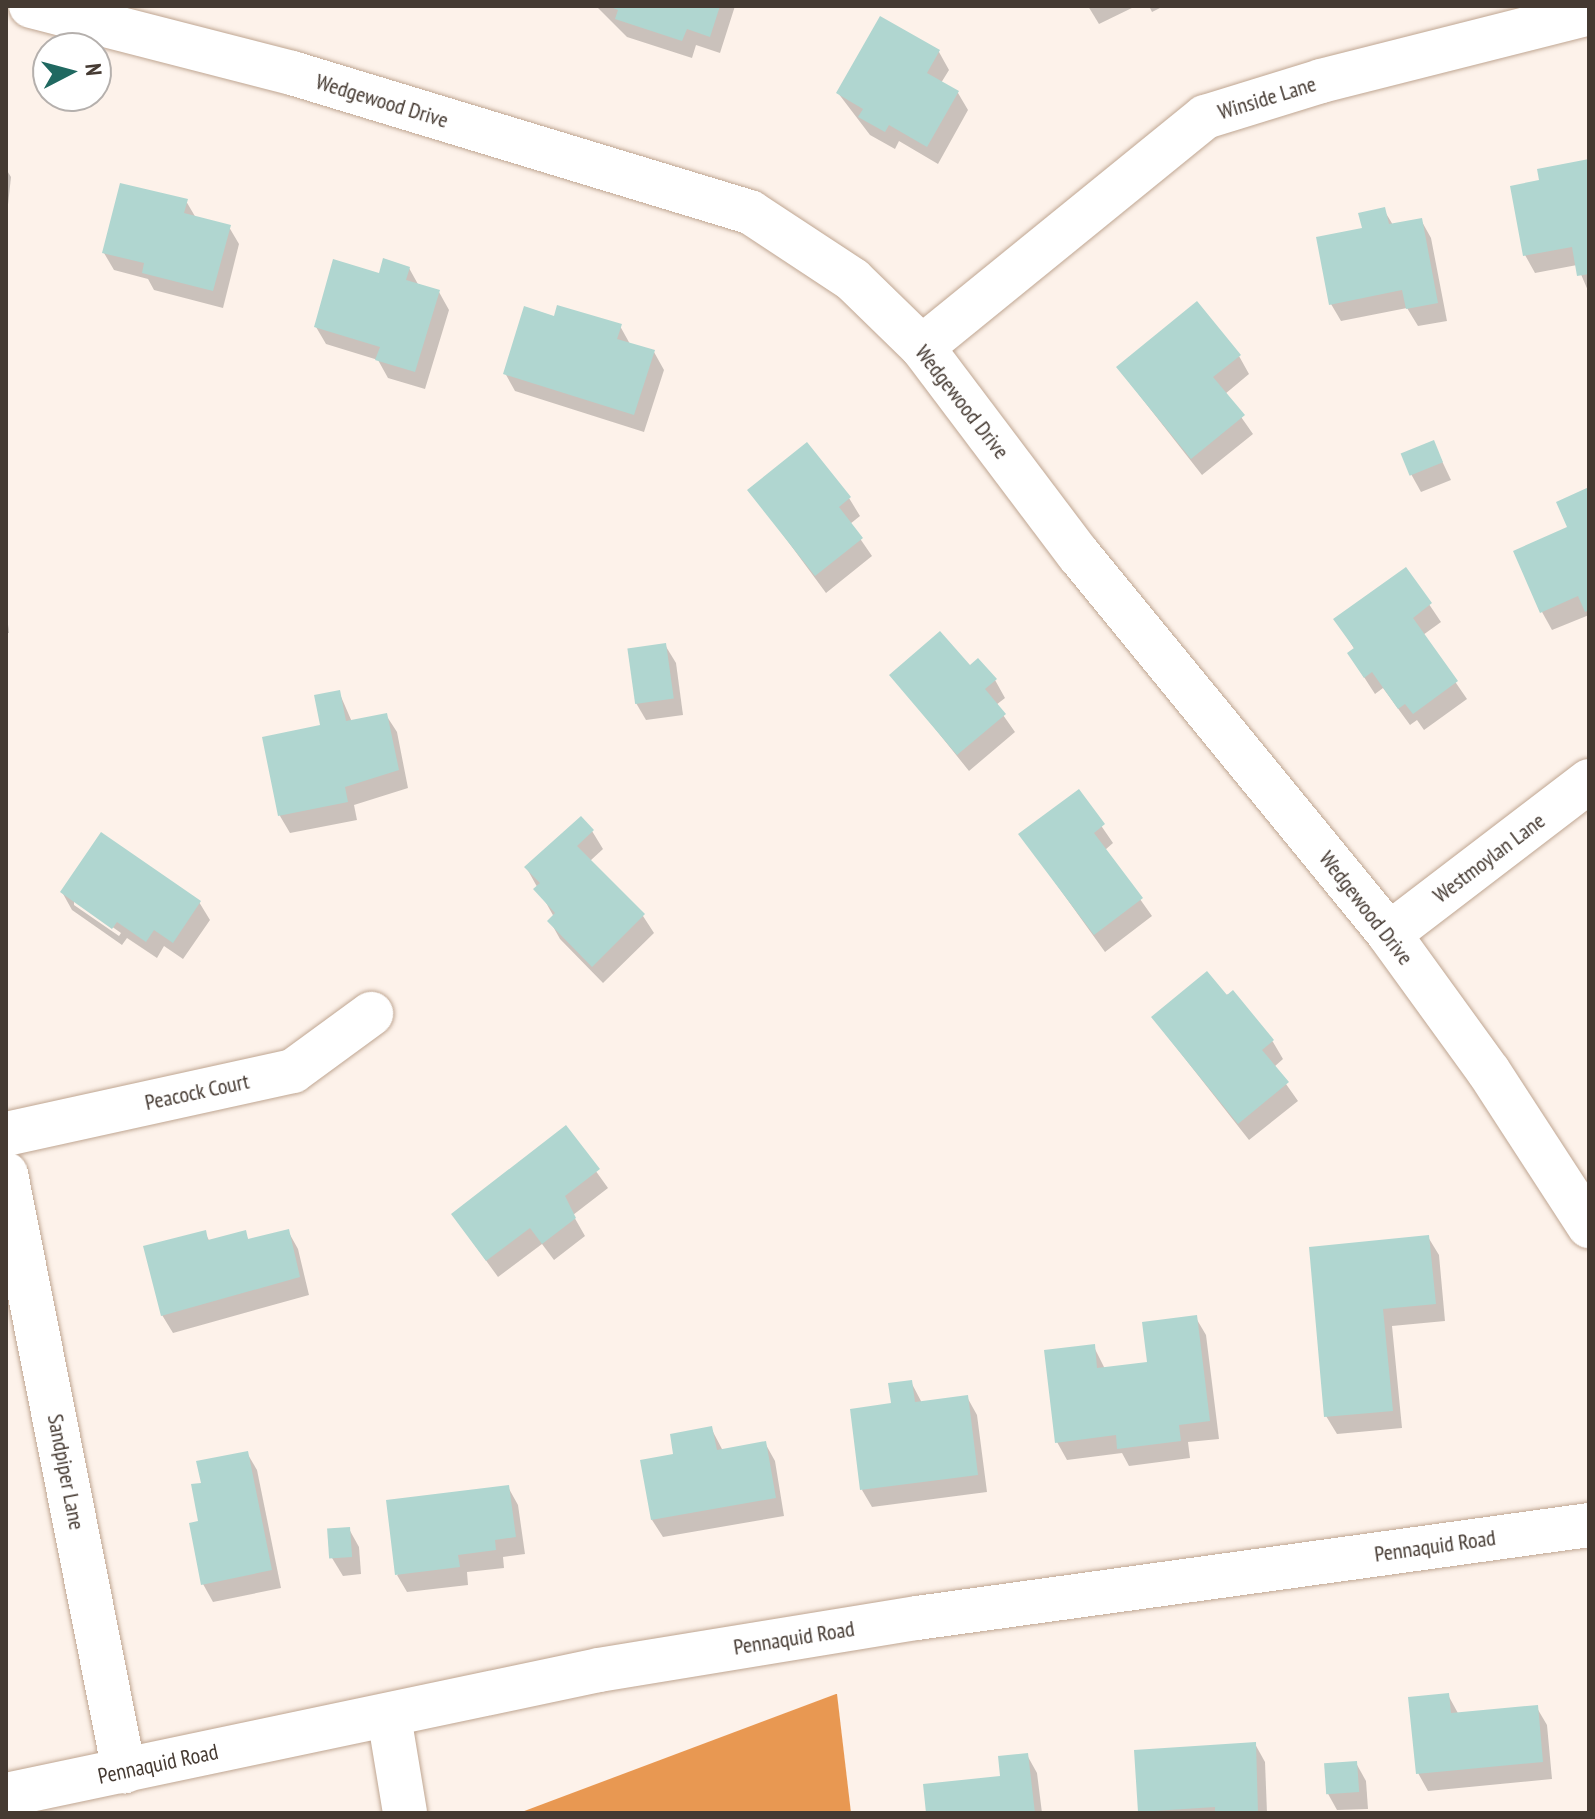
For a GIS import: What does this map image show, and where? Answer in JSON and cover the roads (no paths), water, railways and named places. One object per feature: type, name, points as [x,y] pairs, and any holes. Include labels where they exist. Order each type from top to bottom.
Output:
[{"type":"street","name":"Wedgewood Drive","points":[[31,6],[292,73],[750,212],[853,280],[922,347],[1079,555],[1389,934],[1489,1072],[1589,1226]]},
{"type":"street","name":"Winside Lane","points":[[922,347],[1205,117],[1321,81],[1589,13]]},
{"type":"street","name":"Westmoylan Lane","points":[[1389,934],[1589,781]]},
{"type":"street","name":"Peacock Court","points":[[6,1134],[293,1071],[371,1014]]},
{"type":"street","name":"Sandpiper Lane","points":[[6,1174],[124,1771]]},
{"type":"street","name":"Pennaquid Road","points":[[6,1795],[599,1670],[901,1621],[1589,1525]]},
{"type":"street","points":[[389,1716],[405,1813]]}]
